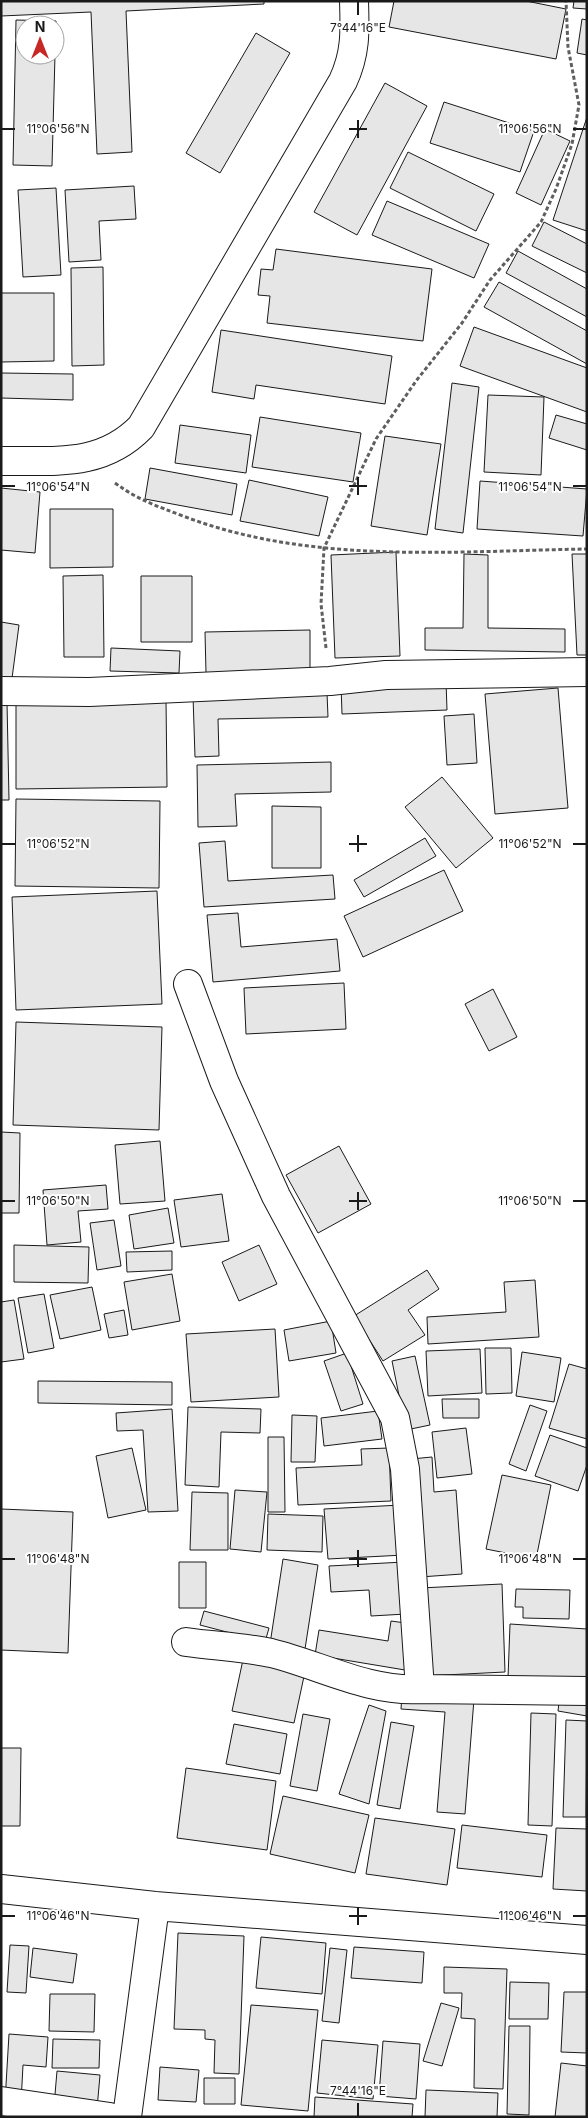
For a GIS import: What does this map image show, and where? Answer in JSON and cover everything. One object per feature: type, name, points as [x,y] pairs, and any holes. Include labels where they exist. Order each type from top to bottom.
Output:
[{"type":"street","points":[[1,461],[82,460],[114,449],[129,440],[141,427],[343,81],[352,62],[355,40],[354,1]]},
{"type":"street","points":[[1,691],[89,692],[330,680],[386,675],[587,672]]},
{"type":"street","points":[[188,984],[224,1081],[276,1196],[395,1418],[405,1469],[420,1689]]},
{"type":"street","points":[[186,1642],[270,1653],[348,1678],[401,1690],[587,1691]]},
{"type":"street","points":[[1,1889],[155,1906],[587,1940]]},
{"type":"street","points":[[127,2117],[155,1906]]},
{"type":"street","points":[[1,2102],[110,2117]]},
{"type":"path","points":[[330,680],[321,604],[324,548],[376,439],[416,381],[462,323],[490,280],[541,222],[556,189],[572,144],[579,105],[568,48],[566,1]]},
{"type":"path","points":[[82,460],[138,499],[209,526],[305,547],[422,552],[587,549]]},
{"type":"building","points":[[1,1],[264,1],[264,4],[126,11],[132,152],[97,154],[91,12],[1,16]]},
{"type":"building","points":[[394,1],[526,1],[566,9],[556,59],[389,27]]},
{"type":"building","points":[[574,1],[587,1],[587,9],[573,8]]},
{"type":"building","points":[[582,19],[587,20],[587,55],[577,53]]},
{"type":"building","points":[[256,33],[290,53],[220,173],[186,153]]},
{"type":"building","points":[[15,65],[55,65],[52,166],[13,165]]},
{"type":"building","points":[[385,83],[427,106],[357,235],[314,212]]},
{"type":"building","points":[[444,102],[534,131],[520,172],[430,143]]},
{"type":"building","points":[[587,117],[587,231],[553,220]]},
{"type":"building","points":[[545,129],[570,141],[541,205],[516,193]]},
{"type":"building","points":[[408,152],[494,194],[476,231],[390,188]]},
{"type":"building","points":[[134,186],[136,219],[99,221],[101,260],[69,262],[65,190]]},
{"type":"building","points":[[56,188],[61,275],[23,277],[18,190]]},
{"type":"building","points":[[387,201],[489,244],[474,278],[372,235]]},
{"type":"building","points":[[544,222],[587,244],[587,273],[532,246]]},
{"type":"building","points":[[276,249],[432,269],[423,341],[267,323],[270,296],[258,295],[261,269],[273,270]]},
{"type":"building","points":[[518,251],[587,289],[587,317],[506,273]]},
{"type":"building","points":[[103,267],[104,365],[72,366],[71,268]]},
{"type":"building","points":[[499,282],[587,331],[587,364],[484,307]]},
{"type":"building","points":[[1,293],[54,293],[54,361],[1,362]]},
{"type":"building","points":[[474,327],[587,368],[587,412],[460,366]]},
{"type":"building","points":[[221,330],[392,356],[385,404],[256,385],[254,399],[212,392]]},
{"type":"building","points":[[1,373],[73,374],[73,400],[1,398]]},
{"type":"building","points":[[452,383],[479,387],[463,533],[435,529]]},
{"type":"building","points":[[488,395],[544,397],[541,475],[484,472]]},
{"type":"building","points":[[556,415],[587,424],[587,450],[549,438]]},
{"type":"building","points":[[260,417],[361,433],[353,482],[252,467]]},
{"type":"building","points":[[180,425],[251,435],[246,473],[175,463]]},
{"type":"building","points":[[385,436],[441,444],[427,535],[371,526]]},
{"type":"building","points":[[150,468],[237,484],[232,515],[145,499]]},
{"type":"building","points":[[249,480],[328,497],[319,536],[240,521]]},
{"type":"building","points":[[480,481],[587,489],[583,536],[477,529]]},
{"type":"building","points":[[1,488],[40,492],[35,553],[1,550]]},
{"type":"building","points":[[50,509],[113,509],[113,567],[50,568]]},
{"type":"building","points":[[396,552],[400,656],[335,658],[331,555]]},
{"type":"building","points":[[464,554],[488,555],[488,628],[565,629],[565,652],[425,650],[425,628],[463,628]]},
{"type":"building","points":[[572,554],[587,554],[587,655],[577,655]]},
{"type":"building","points":[[103,575],[104,657],[64,657],[63,576]]},
{"type":"building","points":[[141,576],[192,576],[192,642],[141,642]]},
{"type":"building","points":[[1,622],[19,625],[11,686],[1,685]]},
{"type":"building","points":[[310,630],[310,672],[206,673],[205,632]]},
{"type":"building","points":[[111,648],[180,651],[179,673],[110,671]]},
{"type":"building","points":[[446,681],[447,710],[342,714],[341,685]]},
{"type":"building","points":[[558,688],[568,808],[495,814],[485,694]]},
{"type":"building","points":[[327,693],[328,717],[218,719],[219,756],[195,757],[193,696]]},
{"type":"building","points":[[16,699],[166,699],[167,787],[16,789]]},
{"type":"building","points":[[7,702],[9,800],[1,800],[1,703]]},
{"type":"building","points":[[474,714],[477,763],[447,765],[444,716]]},
{"type":"building","points":[[331,762],[331,792],[235,794],[237,826],[198,827],[197,765]]},
{"type":"building","points":[[442,777],[493,838],[456,868],[405,807]]},
{"type":"building","points":[[16,799],[160,801],[159,888],[15,886]]},
{"type":"building","points":[[272,806],[321,807],[321,868],[272,868]]},
{"type":"building","points":[[425,838],[436,856],[364,897],[354,880]]},
{"type":"building","points":[[225,841],[228,881],[333,875],[335,899],[204,907],[199,843]]},
{"type":"building","points":[[444,870],[463,911],[363,957],[344,916]]},
{"type":"building","points":[[157,891],[162,1004],[16,1010],[12,897]]},
{"type":"building","points":[[238,913],[241,947],[337,939],[340,971],[213,982],[207,915]]},
{"type":"building","points":[[344,983],[346,1029],[246,1034],[244,988]]},
{"type":"building","points":[[493,989],[517,1037],[489,1051],[465,1004]]},
{"type":"building","points":[[16,1022],[162,1027],[159,1130],[13,1125]]},
{"type":"building","points":[[1,1132],[20,1133],[19,1213],[1,1213]]},
{"type":"building","points":[[160,1141],[165,1201],[120,1204],[115,1145]]},
{"type":"building","points":[[339,1146],[371,1204],[318,1233],[286,1175]]},
{"type":"building","points":[[106,1185],[108,1209],[78,1211],[81,1242],[47,1245],[43,1190]]},
{"type":"building","points":[[222,1194],[229,1241],[181,1247],[174,1200]]},
{"type":"building","points":[[168,1208],[174,1243],[134,1249],[129,1215]]},
{"type":"building","points":[[114,1220],[121,1266],[97,1270],[90,1223]]},
{"type":"building","points":[[14,1245],[89,1247],[88,1283],[14,1282]]},
{"type":"building","points":[[259,1245],[277,1284],[239,1301],[222,1262]]},
{"type":"building","points":[[172,1251],[172,1270],[127,1272],[126,1252]]},
{"type":"building","points":[[427,1270],[439,1289],[408,1310],[425,1335],[383,1361],[354,1316]]},
{"type":"building","points":[[172,1274],[180,1321],[132,1330],[124,1282]]},
{"type":"building","points":[[535,1280],[539,1337],[428,1344],[427,1317],[506,1312],[504,1282]]},
{"type":"building","points":[[92,1287],[101,1330],[60,1339],[50,1295]]},
{"type":"building","points":[[44,1294],[54,1348],[28,1353],[18,1298]]},
{"type":"building","points":[[14,1300],[24,1359],[1,1362],[1,1302]]},
{"type":"building","points":[[124,1310],[128,1335],[109,1338],[104,1314]]},
{"type":"building","points":[[331,1321],[336,1353],[289,1361],[284,1330]]},
{"type":"building","points":[[275,1329],[279,1397],[191,1402],[186,1334]]},
{"type":"building","points":[[485,1348],[511,1348],[512,1393],[486,1394]]},
{"type":"building","points":[[480,1349],[482,1393],[428,1396],[426,1351]]},
{"type":"building","points":[[522,1352],[561,1358],[554,1402],[516,1396]]},
{"type":"building","points":[[347,1353],[363,1404],[341,1411],[324,1361]]},
{"type":"building","points":[[415,1356],[430,1425],[406,1430],[392,1361]]},
{"type":"building","points":[[569,1364],[587,1369],[587,1439],[549,1428]]},
{"type":"building","points":[[38,1381],[172,1382],[172,1405],[38,1403]]},
{"type":"building","points":[[442,1399],[479,1399],[479,1418],[443,1418]]},
{"type":"building","points":[[530,1405],[547,1411],[526,1471],[509,1464]]},
{"type":"building","points":[[188,1407],[261,1409],[260,1433],[221,1432],[219,1487],[185,1485]]},
{"type":"building","points":[[172,1409],[178,1511],[148,1512],[143,1430],[117,1431],[116,1413]]},
{"type":"building","points":[[378,1411],[382,1439],[324,1446],[321,1418]]},
{"type":"building","points":[[292,1415],[317,1416],[315,1462],[291,1462]]},
{"type":"building","points":[[466,1428],[472,1474],[437,1478],[432,1432]]},
{"type":"building","points":[[550,1435],[587,1448],[587,1465],[578,1491],[535,1476]]},
{"type":"building","points":[[268,1437],[284,1437],[285,1512],[268,1512]]},
{"type":"building","points":[[132,1448],[146,1510],[108,1518],[96,1456]]},
{"type":"building","points":[[389,1448],[391,1501],[298,1505],[296,1468],[362,1465],[361,1449]]},
{"type":"building","points":[[432,1457],[434,1492],[456,1490],[462,1574],[420,1577],[411,1459]]},
{"type":"building","points":[[502,1475],[551,1485],[536,1559],[486,1549]]},
{"type":"building","points":[[235,1490],[267,1492],[261,1552],[230,1549]]},
{"type":"building","points":[[192,1492],[228,1493],[228,1550],[190,1550]]},
{"type":"building","points":[[401,1505],[404,1555],[328,1559],[324,1509]]},
{"type":"building","points":[[1,1509],[73,1512],[68,1653],[1,1650]]},
{"type":"building","points":[[268,1514],[323,1516],[322,1552],[267,1550]]},
{"type":"building","points":[[283,1559],[318,1565],[305,1649],[270,1644]]},
{"type":"building","points":[[179,1562],[206,1562],[206,1608],[179,1608]]},
{"type":"building","points":[[404,1562],[406,1614],[371,1616],[369,1590],[331,1592],[329,1566]]},
{"type":"building","points":[[502,1584],[505,1672],[424,1676],[420,1588]]},
{"type":"building","points":[[516,1589],[570,1590],[569,1619],[523,1618],[523,1607],[515,1607]]},
{"type":"building","points":[[204,1611],[269,1628],[265,1642],[200,1625]]},
{"type":"building","points":[[391,1621],[413,1624],[405,1670],[315,1655],[319,1630],[388,1641]]},
{"type":"building","points":[[510,1624],[587,1629],[587,1682],[508,1678]]},
{"type":"building","points":[[244,1655],[306,1667],[294,1723],[232,1711]]},
{"type":"building","points":[[402,1694],[474,1699],[465,1814],[437,1812],[445,1712],[401,1709]]},
{"type":"building","points":[[560,1694],[587,1698],[587,1716],[558,1711]]},
{"type":"building","points":[[369,1705],[386,1711],[369,1804],[339,1794]]},
{"type":"building","points":[[531,1713],[556,1714],[552,1826],[528,1825]]},
{"type":"building","points":[[303,1714],[330,1719],[317,1791],[290,1786]]},
{"type":"building","points":[[566,1720],[587,1721],[586,1817],[563,1817]]},
{"type":"building","points":[[391,1722],[414,1726],[400,1809],[377,1805]]},
{"type":"building","points":[[234,1724],[287,1734],[280,1774],[226,1764]]},
{"type":"building","points":[[1,1748],[21,1748],[20,1826],[1,1826]]},
{"type":"building","points":[[186,1768],[276,1781],[267,1850],[177,1838]]},
{"type":"building","points":[[283,1796],[369,1815],[355,1873],[270,1854]]},
{"type":"building","points":[[375,1818],[455,1829],[447,1885],[366,1874]]},
{"type":"building","points":[[462,1825],[547,1835],[542,1877],[457,1868]]},
{"type":"building","points":[[556,1828],[587,1829],[587,1891],[553,1889]]},
{"type":"building","points":[[178,1933],[244,1936],[239,2074],[214,2073],[215,2040],[205,2039],[205,2030],[174,2029]]},
{"type":"building","points":[[261,1937],[326,1943],[322,1994],[256,1988]]},
{"type":"building","points":[[10,1945],[29,1946],[26,1993],[7,1992]]},
{"type":"building","points":[[354,1947],[424,1952],[422,1983],[351,1978]]},
{"type":"building","points":[[33,1948],[77,1954],[73,1983],[30,1977]]},
{"type":"building","points":[[330,1948],[347,1950],[339,2023],[322,2021]]},
{"type":"building","points":[[444,1967],[507,1969],[503,2089],[474,2088],[475,2019],[461,2018],[462,1993],[444,1993]]},
{"type":"building","points":[[510,1982],[549,1983],[548,2019],[509,2019]]},
{"type":"building","points":[[564,1992],[587,1992],[587,2053],[561,2052]]},
{"type":"building","points":[[50,1994],[95,1994],[94,2032],[49,2031]]},
{"type":"building","points":[[441,2003],[459,2008],[442,2066],[423,2061]]},
{"type":"building","points":[[251,2005],[318,2010],[308,2111],[241,2105]]},
{"type":"building","points":[[509,2026],[530,2026],[529,2115],[507,2114]]},
{"type":"building","points":[[9,2034],[48,2037],[46,2067],[23,2065],[21,2103],[5,2102]]},
{"type":"building","points":[[53,2039],[100,2040],[99,2068],[52,2068]]},
{"type":"building","points":[[322,2040],[378,2045],[373,2099],[317,2093]]},
{"type":"building","points":[[383,2041],[420,2044],[416,2099],[379,2096]]},
{"type":"building","points":[[561,2063],[587,2066],[587,2117],[555,2117]]},
{"type":"building","points":[[160,2067],[199,2070],[196,2102],[158,2100]]},
{"type":"building","points":[[57,2071],[100,2075],[97,2109],[54,2106]]},
{"type":"building","points":[[204,2078],[235,2078],[235,2104],[204,2104]]},
{"type":"building","points":[[426,2090],[498,2093],[497,2117],[425,2117]]},
{"type":"building","points":[[315,2097],[413,2104],[412,2117],[314,2117]]}]
